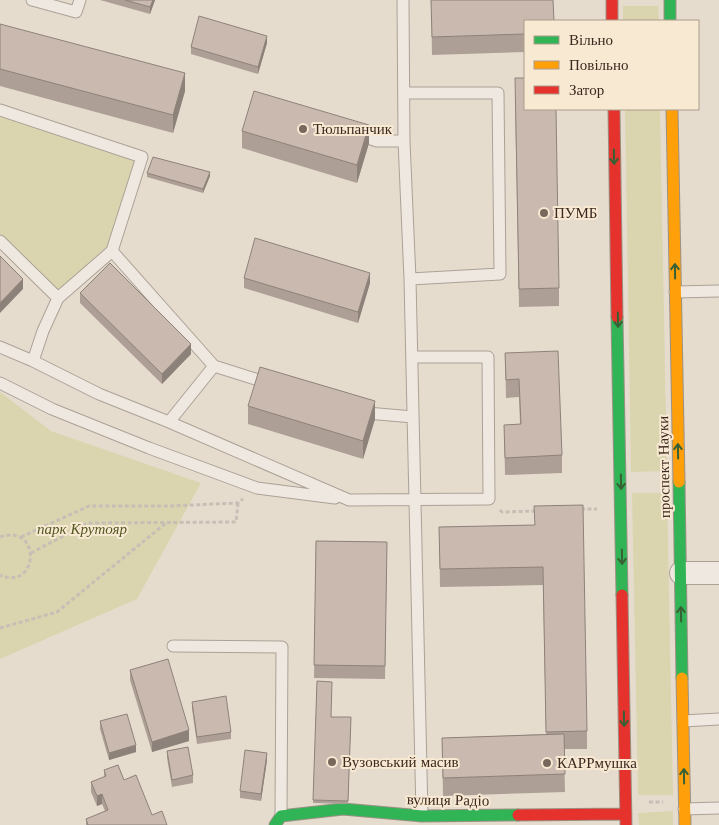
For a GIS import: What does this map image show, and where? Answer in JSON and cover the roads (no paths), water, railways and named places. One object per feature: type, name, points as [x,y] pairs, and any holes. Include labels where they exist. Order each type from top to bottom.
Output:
[{"type":"main road","points":[[612,0],[612,20]]},
{"type":"main road","points":[[670,0],[670,20]]},
{"type":"main road","points":[[614,110],[626,814]]},
{"type":"main road","name":"проспект Науки","points":[[672,110],[685,825]]},
{"type":"main road","name":"вулиця Радіо","points":[[278,820],[343,809],[422,820],[626,814]]},
{"type":"street","points":[[681,573],[719,574]]},
{"type":"lane","points":[[32,0],[76,12],[80,0]]},
{"type":"lane","points":[[403,0],[404,142],[410,280],[422,820]]},
{"type":"lane","points":[[404,93],[498,93],[500,274],[410,280]]},
{"type":"lane","points":[[0,110],[142,157],[112,251],[58,298],[43,331],[33,361]]},
{"type":"lane","points":[[341,130],[378,141],[404,142]]},
{"type":"lane","points":[[0,241],[58,298]]},
{"type":"lane","points":[[112,251],[214,366],[281,387]]},
{"type":"lane","points":[[675,292],[719,291]]},
{"type":"lane","points":[[0,347],[33,361],[99,394],[169,422],[349,500]]},
{"type":"lane","points":[[0,383],[52,409],[140,445],[258,488],[349,500],[489,499],[488,357],[412,357]]},
{"type":"lane","points":[[169,422],[214,366]]},
{"type":"lane","points":[[348,407],[367,413],[413,417]]},
{"type":"lane","points":[[173,646],[282,647],[278,820]]},
{"type":"lane","points":[[683,720],[719,720]]},
{"type":"lane","points":[[684,805],[719,808]]},
{"type":"place","name":"Тюльпанчик","points":[[303,129]]},
{"type":"place","name":"ПУМБ","points":[[544,213]]},
{"type":"place","name":"Вузовський масив","points":[[332,762]]},
{"type":"place","name":"КАРРмушка","points":[[547,763]]},
{"type":"park label","name":"парк Крутояр","points":[[82,529]]}]
